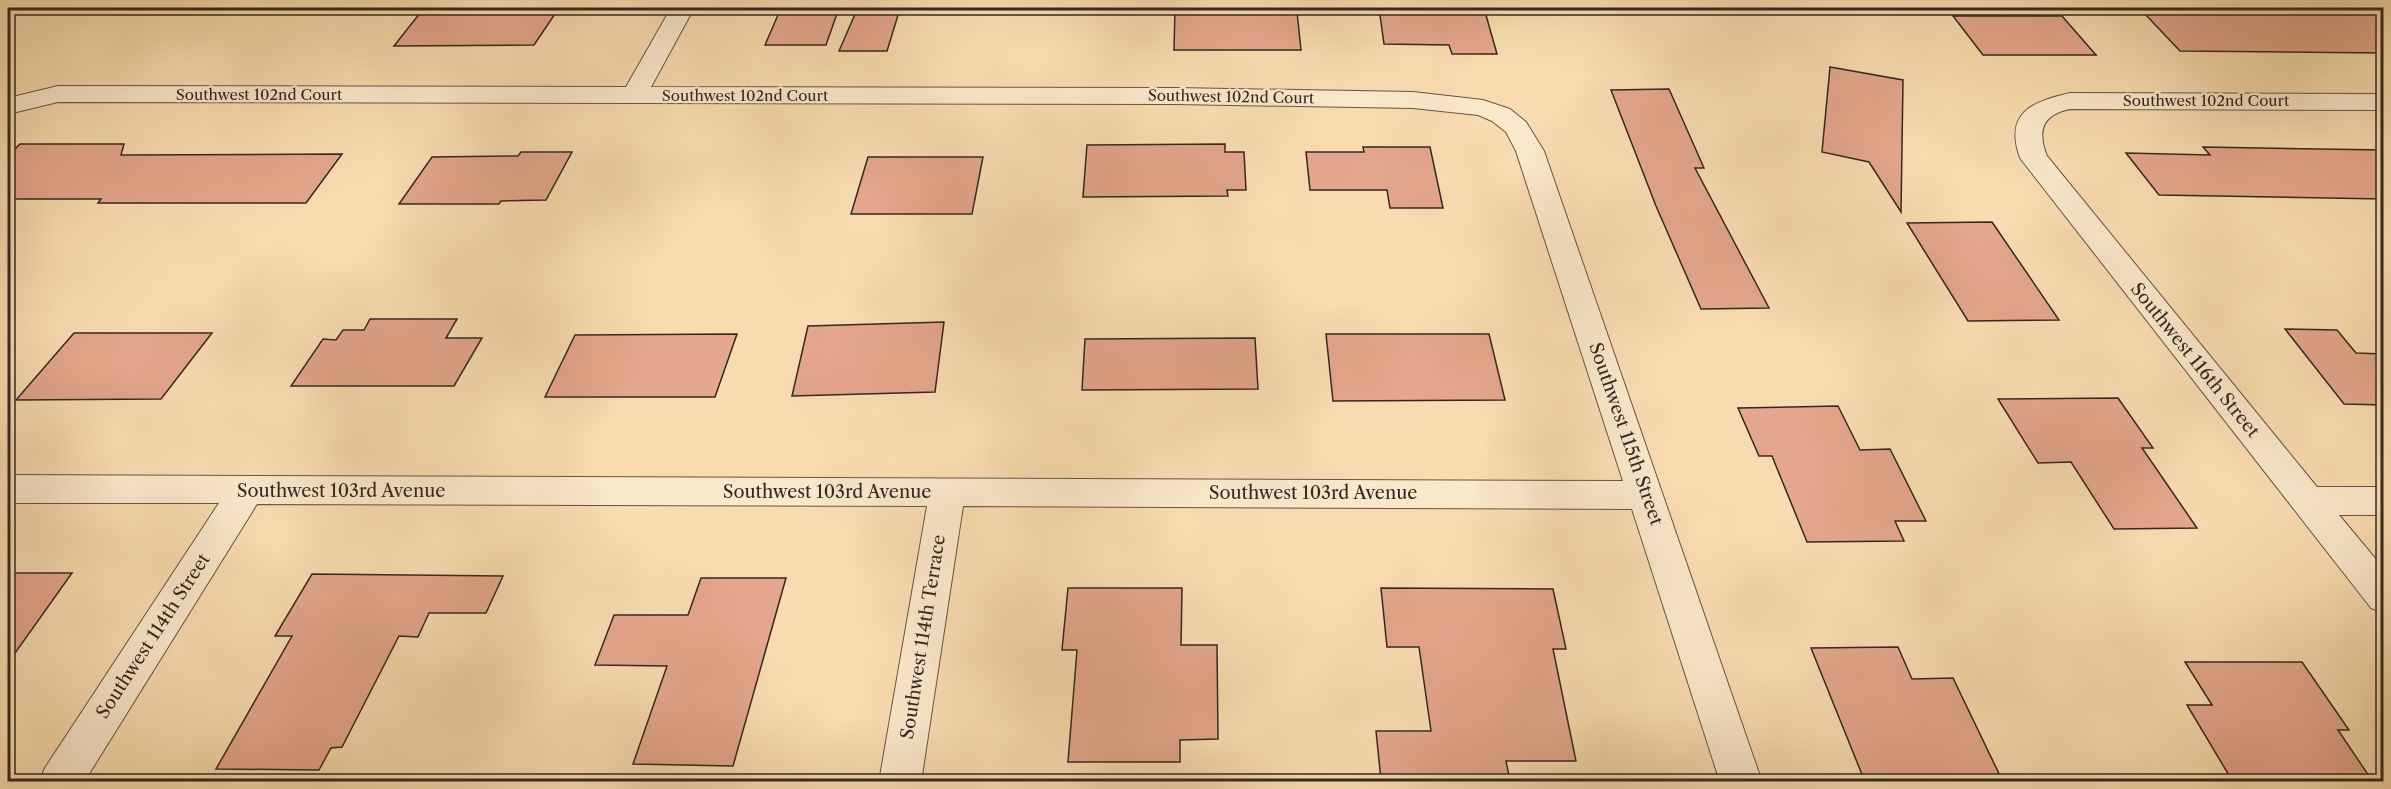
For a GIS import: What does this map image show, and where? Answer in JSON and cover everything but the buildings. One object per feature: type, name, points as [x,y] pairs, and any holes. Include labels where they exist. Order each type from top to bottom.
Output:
[{"type":"street","points":[[634,96],[682,8]]},
{"type":"street","name":"Southwest 102nd Court","points":[[8,106],[58,94],[1385,99],[1441,101],[1483,108]]},
{"type":"street","name":"Southwest 102nd Court","points":[[2033,117],[2048,106],[2070,101],[2384,102]]},
{"type":"street","name":"Southwest 115th Street","points":[[1483,108],[1501,116],[1517,128],[1525,140],[1647,495],[1742,782]]},
{"type":"street","name":"Southwest 116th Street","points":[[2033,117],[2026,134],[2034,158],[2384,597]]},
{"type":"street","name":"Southwest 103rd Avenue","points":[[8,489],[1647,495]]},
{"type":"street","name":"Southwest 114th Street","points":[[60,782],[246,491]]},
{"type":"street","name":"Southwest 114th Terrace","points":[[900,782],[947,492]]},
{"type":"street","points":[[2308,501],[2384,501]]}]
